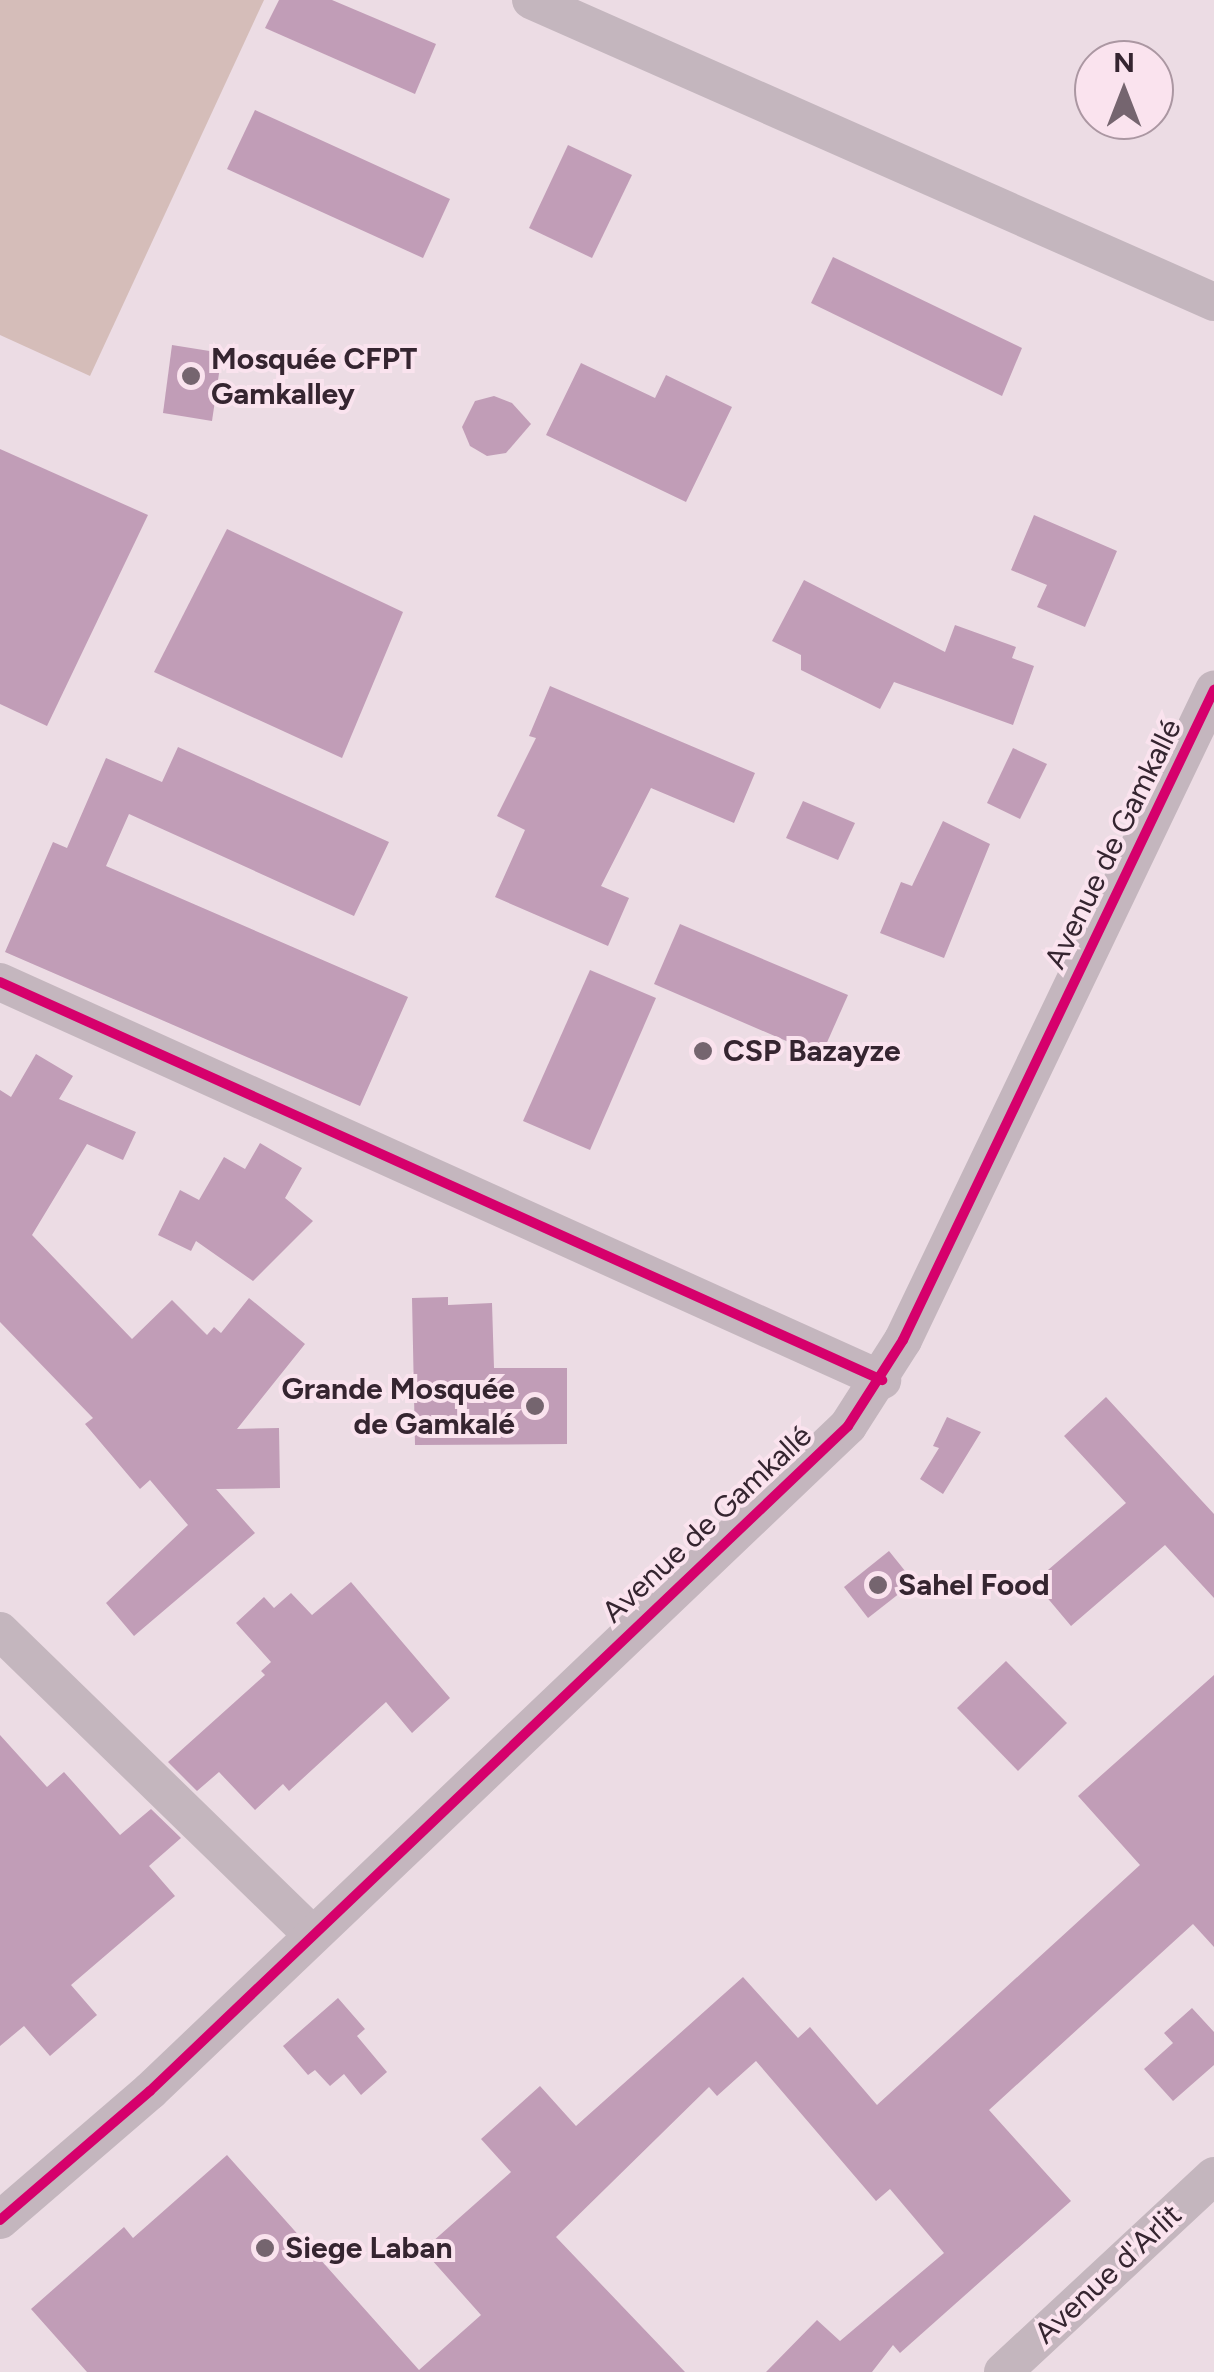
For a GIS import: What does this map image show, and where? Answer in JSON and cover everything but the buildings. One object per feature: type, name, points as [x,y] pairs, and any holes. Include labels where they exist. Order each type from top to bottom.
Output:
[{"type":"street","points":[[531,0],[1214,302]]},
{"type":"street","name":"Avenue de Gamkallé","points":[[0,2220],[150,2091],[310,1932],[848,1426],[882,1380],[1214,690]]},
{"type":"street","points":[[0,982],[882,1380]]},
{"type":"street","points":[[0,1630],[310,1932]]},
{"type":"street","name":"Avenue d'Arlit","points":[[1003,2372],[1214,2176]]},
{"type":"shaded area","points":[[0,0],[264,0],[90,376],[0,335]]},
{"type":"cycle path","points":[[0,2220],[150,2091],[848,1426],[903,1340],[1214,690]]},
{"type":"cycle path","points":[[0,982],[882,1380]]},
{"type":"place","name":"Mosquée CFPT Gamkalley","points":[[191,376]]},
{"type":"place","name":"CSP Bazayze","points":[[703,1051]]},
{"type":"place","name":"Grande Mosquée de Gamkalé","points":[[535,1406]]},
{"type":"place","name":"Sahel Food","points":[[878,1585]]},
{"type":"place","name":"Siege Laban","points":[[265,2248]]}]
